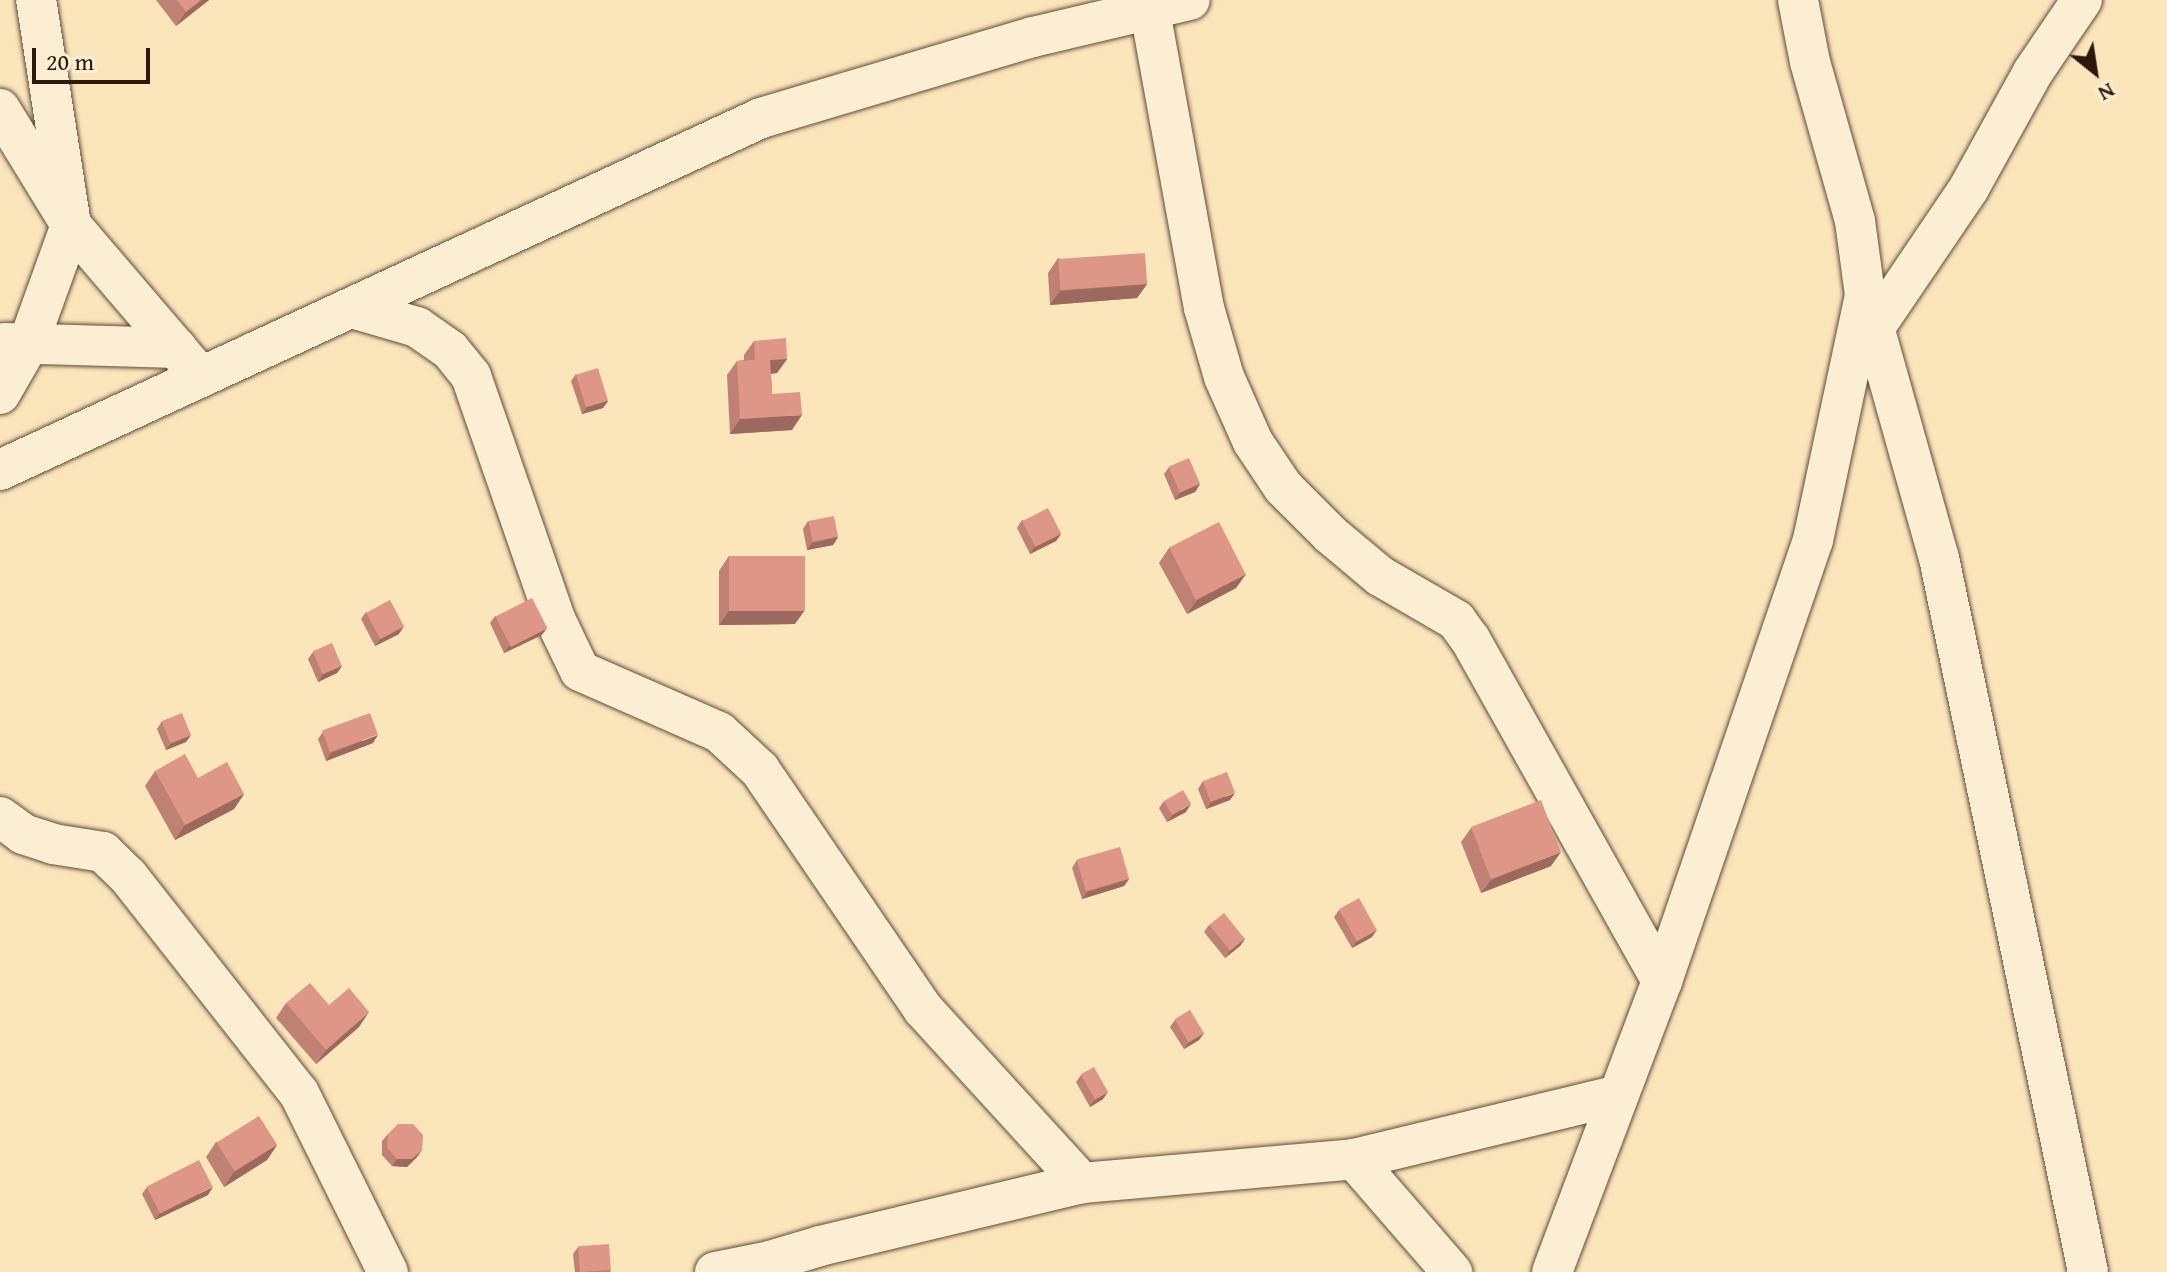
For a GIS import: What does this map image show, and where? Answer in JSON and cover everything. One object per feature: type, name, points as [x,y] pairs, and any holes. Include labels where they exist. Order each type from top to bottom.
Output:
[{"type":"street","points":[[0,394],[14,345],[71,225],[36,0]]},
{"type":"street","points":[[0,470],[189,362],[352,308],[761,118],[1147,3],[1190,0]]},
{"type":"street","points":[[1798,0],[1810,62],[1855,221],[1871,309],[1939,558],[2088,1272]]},
{"type":"street","points":[[1552,1272],[1662,981],[1813,540],[1871,309],[1969,188],[2033,72],[2082,0]]},
{"type":"street","points":[[1147,3],[1204,308],[1224,377],[1253,442],[1283,487],[1331,535],[1380,576],[1436,606],[1463,629],[1662,981]]},
{"type":"street","points":[[0,109],[71,225],[189,362]]},
{"type":"street","points":[[352,308],[417,327],[450,350],[471,376],[556,621],[580,671],[719,732],[760,770],[923,1009],[1082,1183]]},
{"type":"street","points":[[14,345],[189,362]]},
{"type":"street","points":[[0,817],[23,834],[53,844],[103,852],[128,876],[299,1093],[388,1272]]},
{"type":"street","points":[[715,1272],[770,1267],[1082,1183],[1354,1159],[1618,1095]]},
{"type":"street","points":[[1354,1159],[1452,1272]]},
{"type":"building","points":[[177,0],[201,0],[186,12]]},
{"type":"building","points":[[1145,253],[1147,284],[1060,290],[1058,259]]},
{"type":"building","points":[[786,338],[787,359],[770,360],[772,394],[800,392],[802,415],[740,419],[737,361],[755,360],[754,341]]},
{"type":"building","points":[[598,368],[608,401],[586,407],[576,375]]},
{"type":"building","points":[[1189,458],[1200,484],[1180,492],[1169,467]]},
{"type":"building","points":[[1048,508],[1061,534],[1035,547],[1022,521]]},
{"type":"building","points":[[834,516],[838,537],[812,542],[808,521]]},
{"type":"building","points":[[1219,522],[1246,575],[1196,600],[1169,547]]},
{"type":"building","points":[[729,556],[805,556],[805,611],[729,611]]},
{"type":"building","points":[[532,598],[547,628],[511,647],[495,617]]},
{"type":"building","points":[[390,600],[404,626],[380,639],[366,613]]},
{"type":"building","points":[[332,643],[342,666],[322,674],[313,651]]},
{"type":"building","points":[[182,713],[191,735],[171,743],[162,721]]},
{"type":"building","points":[[370,713],[378,735],[330,752],[322,730]]},
{"type":"building","points":[[185,754],[198,778],[227,762],[244,794],[185,825],[155,771]]},
{"type":"building","points":[[1227,772],[1235,793],[1211,802],[1203,781]]},
{"type":"building","points":[[1183,790],[1191,804],[1172,815],[1164,801]]},
{"type":"building","points":[[1541,800],[1561,852],[1491,879],[1471,827]]},
{"type":"building","points":[[1120,847],[1129,879],[1086,891],[1077,859]]},
{"type":"building","points":[[1359,898],[1377,930],[1357,942],[1339,909]]},
{"type":"building","points":[[1224,913],[1245,939],[1230,951],[1209,925]]},
{"type":"building","points":[[310,983],[329,1005],[349,988],[369,1012],[326,1050],[286,1003]]},
{"type":"building","points":[[1190,1010],[1204,1033],[1188,1042],[1175,1019]]},
{"type":"building","points":[[1094,1067],[1108,1092],[1095,1100],[1081,1074]]},
{"type":"building","points":[[259,1116],[277,1145],[235,1171],[217,1142]]},
{"type":"building","points":[[398,1124],[413,1124],[423,1135],[422,1150],[412,1159],[397,1159],[387,1148],[388,1134]]},
{"type":"building","points":[[199,1160],[213,1187],[160,1214],[146,1187]]},
{"type":"building","points":[[609,1244],[611,1270],[580,1272],[578,1246]]}]
